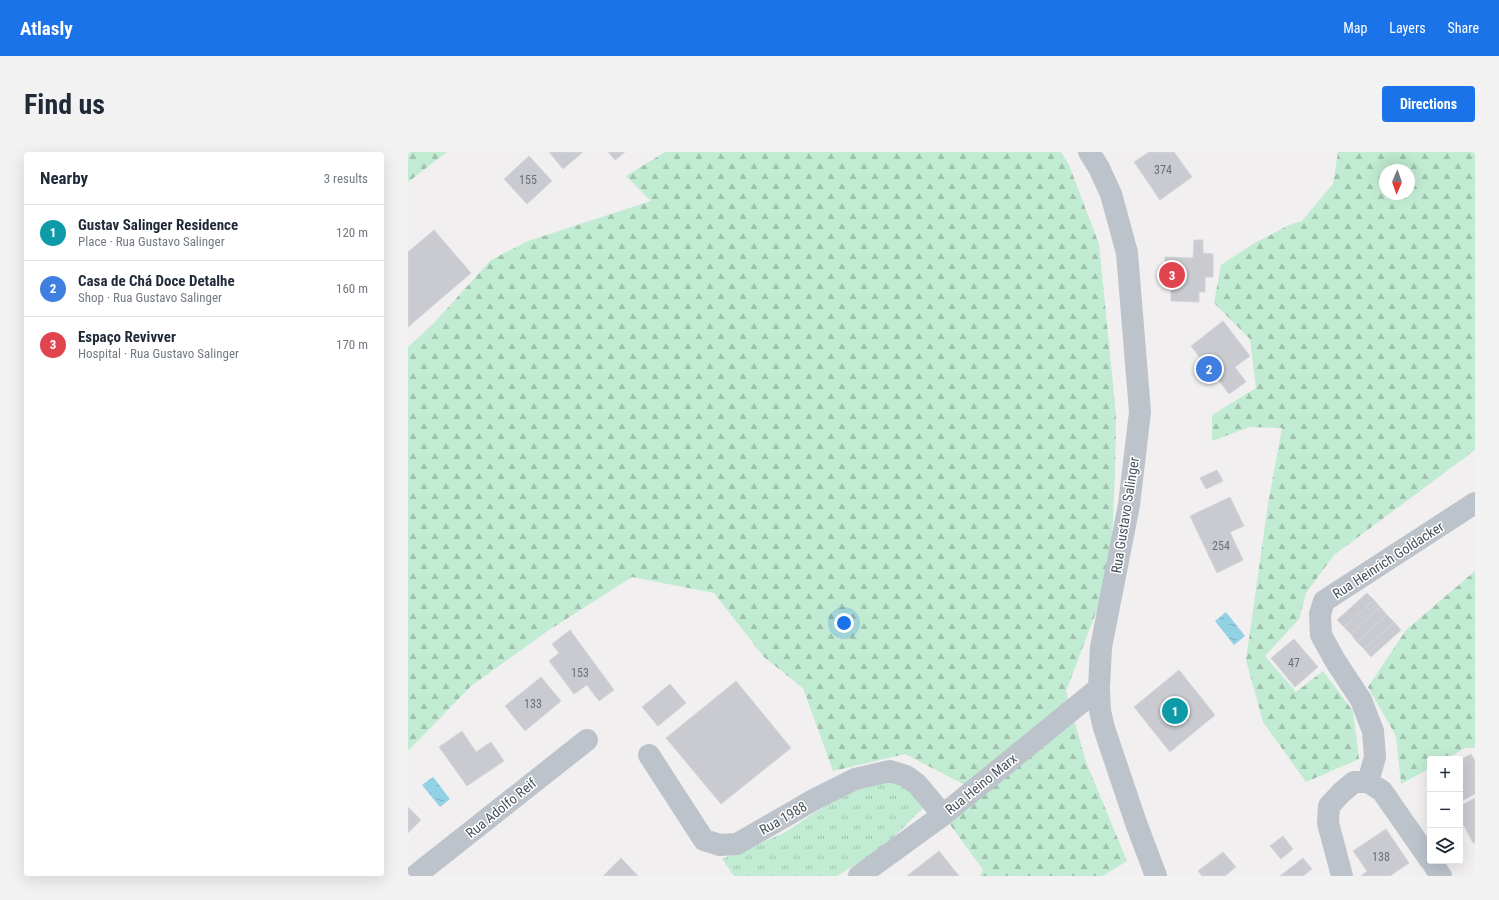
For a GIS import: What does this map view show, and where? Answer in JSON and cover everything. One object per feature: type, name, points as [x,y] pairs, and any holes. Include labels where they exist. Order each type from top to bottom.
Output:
[{"type":"street","name":"Rua Gustavo Salinger","points":[[1089,152],[1099,168],[1110,194],[1127,254],[1140,412],[1129,505],[1101,647],[1099,688],[1100,711],[1104,728],[1136,823],[1156,876]]},
{"type":"street","name":"Rua Heinrich Goldacker","points":[[1368,782],[1375,757],[1372,731],[1361,700],[1336,662],[1321,635],[1320,614],[1324,602],[1475,503]]},
{"type":"street","name":"Rua Heino Marx","points":[[859,876],[943,815],[1099,688]]},
{"type":"street","name":"Rua Adolfo Reif","points":[[415,876],[587,740]]},
{"type":"street","name":"Rua 1988","points":[[649,755],[704,840],[720,845],[737,844],[815,799],[855,779],[890,771],[906,776],[917,784],[943,815]]},
{"type":"street","points":[[1342,876],[1328,823],[1329,806],[1354,782],[1368,782],[1382,791],[1427,856]]},
{"type":"street","points":[[1433,864],[1441,876]]},
{"type":"green space","points":[[408,152],[447,152],[408,182]]},
{"type":"green space","points":[[665,152],[1061,152],[1069,165],[1099,244],[1116,415],[1112,542],[1101,599],[1066,691],[1086,762],[1127,861],[1103,876],[980,876],[983,870],[949,823],[967,786],[905,754],[833,771],[803,688],[764,657],[714,593],[632,577],[549,630],[471,686],[408,751],[408,347],[433,324],[491,260],[528,241],[651,201],[626,176]]},
{"type":"green space","points":[[1338,152],[1475,152],[1475,450],[1334,555],[1306,593],[1299,619],[1265,656],[1296,692],[1323,671],[1353,711],[1359,759],[1306,782],[1263,722],[1246,660],[1268,504],[1282,428],[1250,427],[1212,441],[1212,415],[1256,388],[1250,339],[1214,303],[1221,265],[1253,244],[1289,225],[1302,221],[1333,184]]},
{"type":"green space","points":[[1475,571],[1475,748],[1465,748],[1451,756],[1427,756],[1427,770],[1401,784],[1396,736],[1368,687],[1406,630]]},
{"type":"green space","points":[[893,777],[931,800],[885,846],[837,876],[734,876],[722,859],[784,833],[861,782]]},
{"type":"water","points":[[1226,612],[1245,636],[1234,645],[1215,621]]},
{"type":"water","points":[[433,777],[450,799],[440,807],[422,785]]},
{"type":"building","points":[[549,152],[583,152],[563,169]]},
{"type":"building","points":[[608,152],[625,152],[615,160]]},
{"type":"building","points":[[1149,152],[1174,152],[1192,177],[1160,200],[1134,162]]},
{"type":"building","points":[[529,156],[552,181],[527,204],[504,179]]},
{"type":"building","points":[[434,230],[471,273],[408,327],[408,252]]},
{"type":"building","points":[[1194,240],[1203,240],[1203,253],[1213,254],[1213,277],[1205,277],[1205,292],[1199,292],[1199,302],[1171,301],[1171,287],[1165,287],[1165,257],[1193,258]]},
{"type":"building","points":[[1223,321],[1250,356],[1235,367],[1246,382],[1229,394],[1215,376],[1210,381],[1196,363],[1201,359],[1191,346]]},
{"type":"building","points":[[1217,470],[1223,481],[1206,489],[1200,478]]},
{"type":"building","points":[[1230,497],[1244,526],[1230,532],[1243,560],[1217,573],[1190,516]]},
{"type":"building","points":[[1367,593],[1374,600],[1344,627],[1337,620]]},
{"type":"building","points":[[1374,600],[1380,607],[1351,634],[1344,627]]},
{"type":"building","points":[[1380,607],[1387,615],[1357,642],[1351,634]]},
{"type":"building","points":[[1387,615],[1394,622],[1364,649],[1357,642]]},
{"type":"building","points":[[1394,622],[1401,630],[1371,657],[1364,649]]},
{"type":"building","points":[[570,630],[614,690],[599,701],[587,685],[574,694],[549,661],[559,653],[552,644]]},
{"type":"building","points":[[1294,639],[1318,667],[1295,687],[1271,658]]},
{"type":"building","points":[[1179,670],[1215,715],[1170,752],[1134,707]]},
{"type":"building","points":[[541,677],[561,701],[525,731],[505,706]]},
{"type":"building","points":[[736,681],[791,748],[721,804],[666,738]]},
{"type":"building","points":[[670,684],[686,703],[658,726],[642,707]]},
{"type":"building","points":[[462,731],[476,752],[491,742],[504,761],[467,786],[439,747]]},
{"type":"building","points":[[1471,754],[1475,761],[1475,794],[1463,800],[1463,792],[1463,758]]},
{"type":"building","points":[[1475,798],[1475,842],[1473,843],[1463,824],[1463,804]]},
{"type":"building","points":[[408,807],[421,820],[408,833]]},
{"type":"building","points":[[1386,829],[1409,863],[1390,876],[1361,876],[1367,871],[1353,851]]},
{"type":"building","points":[[1283,836],[1293,849],[1281,859],[1270,846]]},
{"type":"building","points":[[939,851],[959,876],[907,876]]},
{"type":"building","points":[[1223,852],[1236,867],[1225,876],[1202,876],[1198,871]]},
{"type":"building","points":[[621,858],[638,876],[603,876]]},
{"type":"building","points":[[1303,858],[1312,869],[1303,876],[1280,876]]},
{"type":"place","name":"Espaço Revivver","points":[[1172,275]]},
{"type":"place","name":"Casa de Chá Doce Detalhe","points":[[1209,369]]},
{"type":"place","name":"Gustav Salinger Residence","points":[[1175,711]]}]
